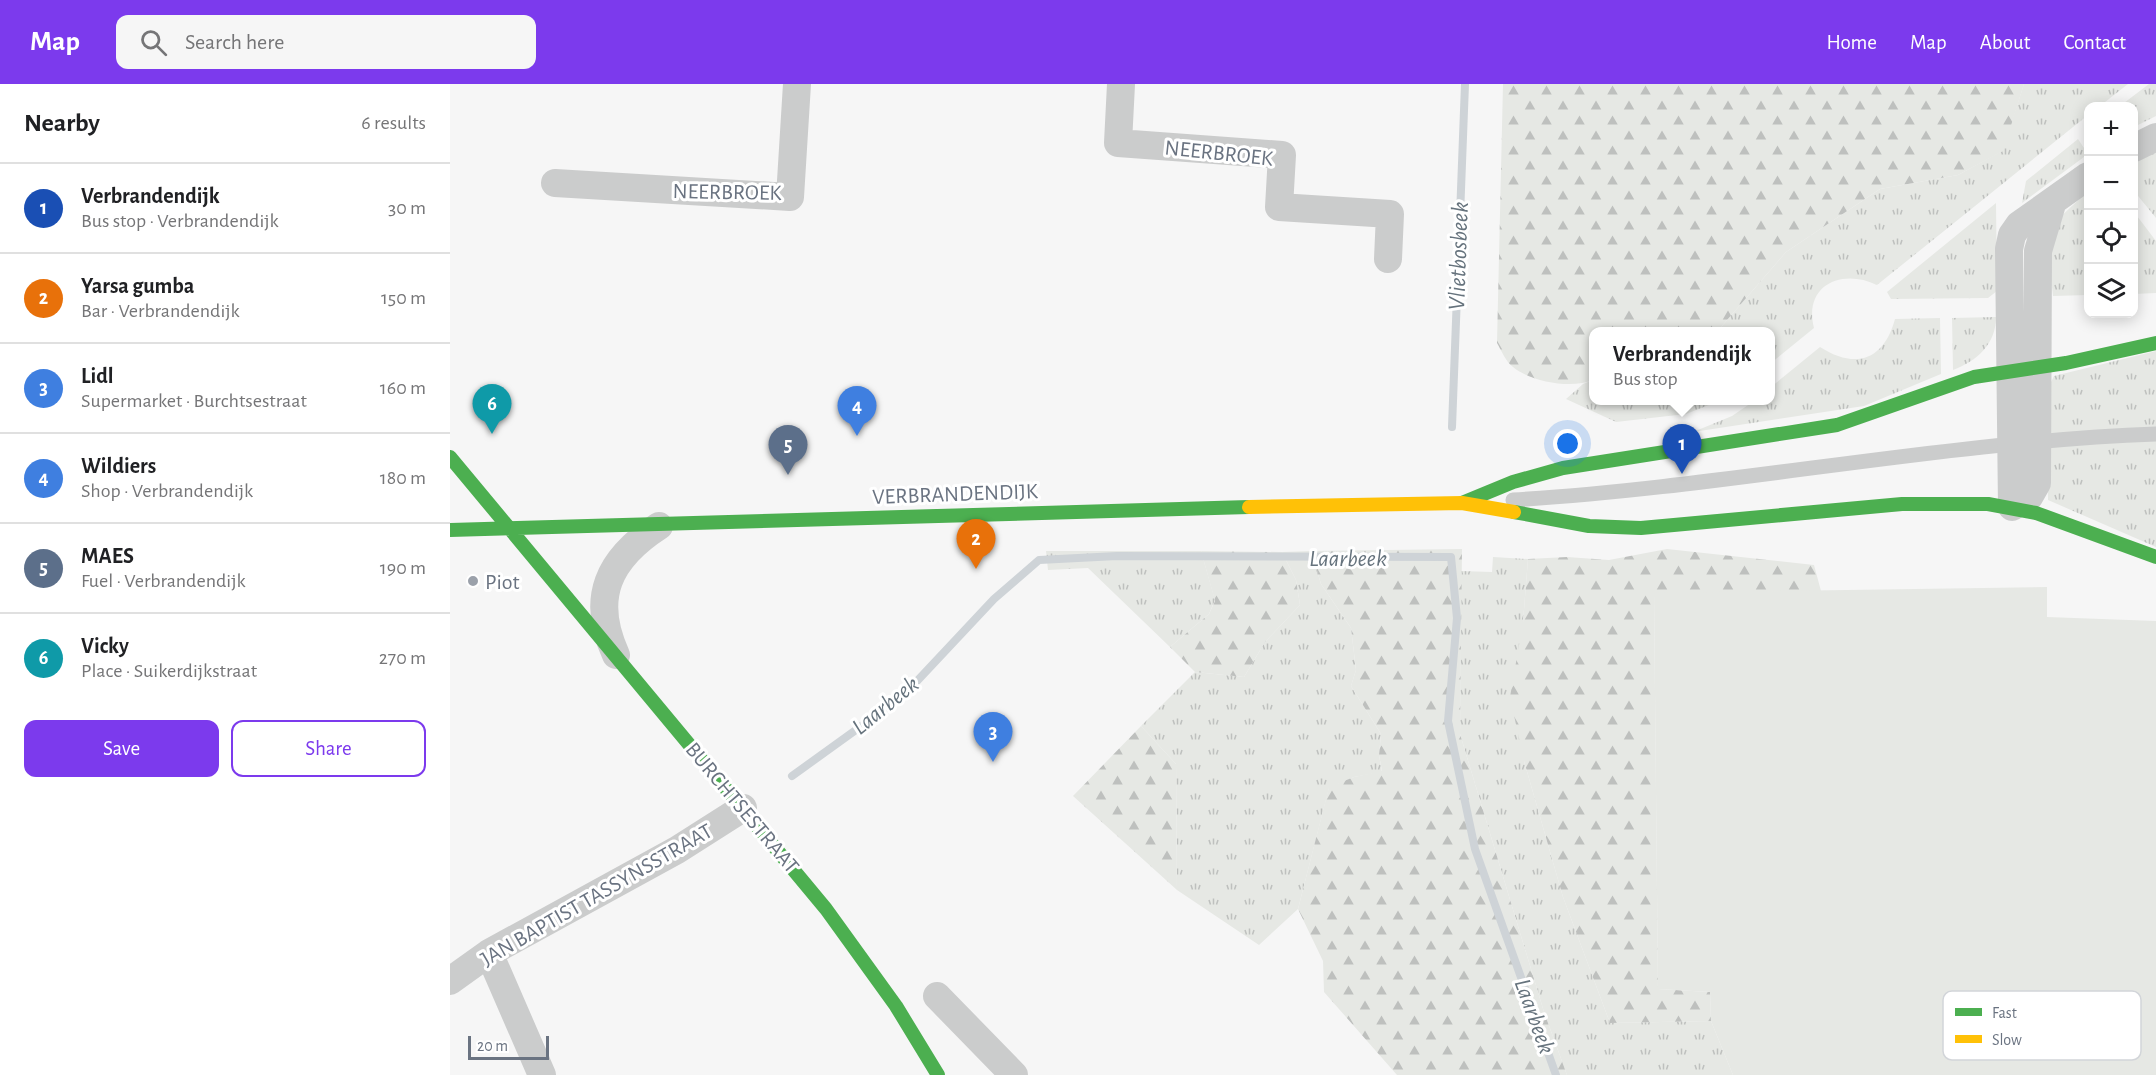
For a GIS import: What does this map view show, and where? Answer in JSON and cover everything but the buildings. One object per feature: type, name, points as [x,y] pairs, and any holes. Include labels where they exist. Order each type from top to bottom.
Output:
[{"type":"main road","points":[[2096,356],[2156,343]]},
{"type":"main road","name":"VERBRANDENDIJK","points":[[1462,503],[1513,482],[1563,468],[1789,434],[1837,424],[1974,377],[2066,363],[2096,356]]},
{"type":"main road","name":"BURCHTSESTRAAT","points":[[450,457],[743,808],[787,857],[861,955],[938,1075]]},
{"type":"main road","name":"VERBRANDENDIJK","points":[[450,530],[659,526],[804,518],[1462,503],[1589,526],[1641,528],[1902,504],[1988,504],[2012,507],[2156,557]]},
{"type":"street","name":"NEERBROEK","points":[[555,183],[790,197],[796,84]]},
{"type":"street","name":"NEERBROEK","points":[[1121,84],[1118,143],[1282,155],[1279,207],[1390,214],[1388,259]]},
{"type":"street","points":[[2138,146],[2156,137]]},
{"type":"street","points":[[2012,507],[2024,442],[2024,369],[2009,259],[2012,235],[2019,225],[2052,204],[2084,179]]},
{"type":"street","points":[[2024,369],[2038,324],[2038,251],[2052,204]]},
{"type":"street","points":[[2038,324],[2052,340],[2071,352],[2096,356]]},
{"type":"street","name":"BURCHTSESTRAAT","points":[[620,662],[606,631],[606,589],[617,561],[640,538],[659,526]]},
{"type":"street","name":"JAN BAPTIST TASSYNSSTRAAT","points":[[450,981],[489,953],[677,850],[743,808]]},
{"type":"street","points":[[489,953],[542,1075]]},
{"type":"street","points":[[937,996],[1014,1075]]},
{"type":"lane","points":[[1462,503],[1607,493],[2024,442],[2156,434]]},
{"type":"green space","points":[[1503,84],[2024,84],[2003,151],[1958,175],[1880,189],[1786,252],[1721,327],[1589,327],[1589,381],[1574,384],[1552,383],[1530,377],[1508,362],[1497,343]]},
{"type":"green space","points":[[2024,84],[2128,84],[2105,102],[2084,102],[2084,118],[1877,285],[1851,278],[1828,284],[1814,301],[1812,313],[1814,328],[1775,360],[1775,327],[1721,327],[1786,252],[1880,189],[1958,175],[2002,151]]},
{"type":"green space","points":[[2149,84],[2156,84],[2156,116],[2138,125],[2138,102],[2125,102]]},
{"type":"green space","points":[[2078,139],[2084,148],[2084,157],[2022,203],[2026,181]]},
{"type":"green space","points":[[2156,149],[2156,218],[2138,196],[2138,158]]},
{"type":"green space","points":[[2084,195],[2084,295],[2053,296],[2049,261],[2056,221]]},
{"type":"green space","points":[[1996,203],[1997,291],[1988,298],[1891,299],[1887,292]]},
{"type":"green space","points":[[2138,217],[2156,241],[2156,293],[2138,294]]},
{"type":"green space","points":[[1996,317],[1993,335],[1984,350],[1970,362],[1953,370],[1952,318]]},
{"type":"green space","points":[[1940,318],[1941,374],[1864,406],[1693,432],[1732,416],[1748,405],[1775,405],[1775,384],[1820,347],[1845,358],[1857,359],[1876,352],[1884,344],[1895,319]]},
{"type":"green space","points":[[2156,351],[2156,547],[2048,500],[2047,390],[2054,376]]},
{"type":"green space","points":[[1589,382],[1589,405],[1709,405],[1686,414],[1616,422],[1566,399]]},
{"type":"green space","points":[[1462,549],[1460,734],[1544,1012],[1567,1075],[1397,1075],[1324,992],[1323,961],[1298,909],[1329,787],[1354,777],[1382,771],[1379,755],[1381,734],[1351,686],[1356,670],[1351,628],[1321,584],[1311,551]]},
{"type":"green space","points":[[1667,549],[1814,565],[1821,591],[1654,594],[1658,989],[1710,992],[1711,1021],[1610,1023],[1563,897],[1524,761],[1510,697],[1523,622],[1528,559],[1567,557],[1609,560]]},
{"type":"green space","points":[[1046,551],[1201,551],[1215,600],[1209,614],[1170,647],[1088,568],[1048,570]]},
{"type":"green space","points":[[1201,551],[1282,552],[1296,580],[1300,605],[1265,642],[1244,677],[1195,672],[1170,647],[1209,614],[1215,601]]},
{"type":"green space","points":[[1311,551],[1321,584],[1351,628],[1356,670],[1351,686],[1381,734],[1379,755],[1382,772],[1354,777],[1329,788],[1298,909],[1259,945],[1177,890],[1176,764],[1141,726],[1195,672],[1244,677],[1265,642],[1300,605],[1296,580],[1282,552]]},
{"type":"green space","points":[[1493,557],[1528,559],[1523,622],[1524,761],[1563,897],[1610,1023],[1711,1021],[1733,1075],[1567,1075],[1544,1012],[1460,734],[1461,571],[1492,572]]},
{"type":"green space","points":[[2047,587],[2047,617],[2156,621],[2156,1075],[1733,1075],[1711,1021],[1710,992],[1658,989],[1654,593]]},
{"type":"green space","points":[[1141,726],[1176,764],[1177,890],[1073,796]]},
{"type":"waterway","name":"Vlietbosbeek","points":[[1452,427],[1465,84]]},
{"type":"waterway","name":"Laarbeek","points":[[792,776],[903,696],[994,599],[1039,560],[1117,556],[1451,557],[1457,618],[1448,721],[1475,849],[1556,1075]]},
{"type":"traffic: fast","points":[[1462,503],[1513,482],[1563,468],[1837,425],[1974,377],[2066,363],[2156,343]]},
{"type":"traffic: fast","points":[[450,457],[826,909],[896,1006],[938,1075]]},
{"type":"traffic: fast","points":[[1514,512],[1589,526],[1641,528],[1902,504],[1988,504],[2036,513],[2156,557]]},
{"type":"traffic: fast","points":[[450,530],[1249,507]]},
{"type":"traffic: slow","points":[[1249,507],[1462,503],[1514,512]]},
{"type":"place","name":"Vicky","points":[[492,434]]},
{"type":"place","name":"Wildiers","points":[[857,436]]},
{"type":"place","name":"Verbrandendijk","points":[[1682,474]]},
{"type":"place","name":"MAES","points":[[788,475]]},
{"type":"place","name":"Yarsa gumba","points":[[976,569]]},
{"type":"place","name":"Piot","points":[[473,581]]},
{"type":"place","name":"Lidl","points":[[993,762]]}]
